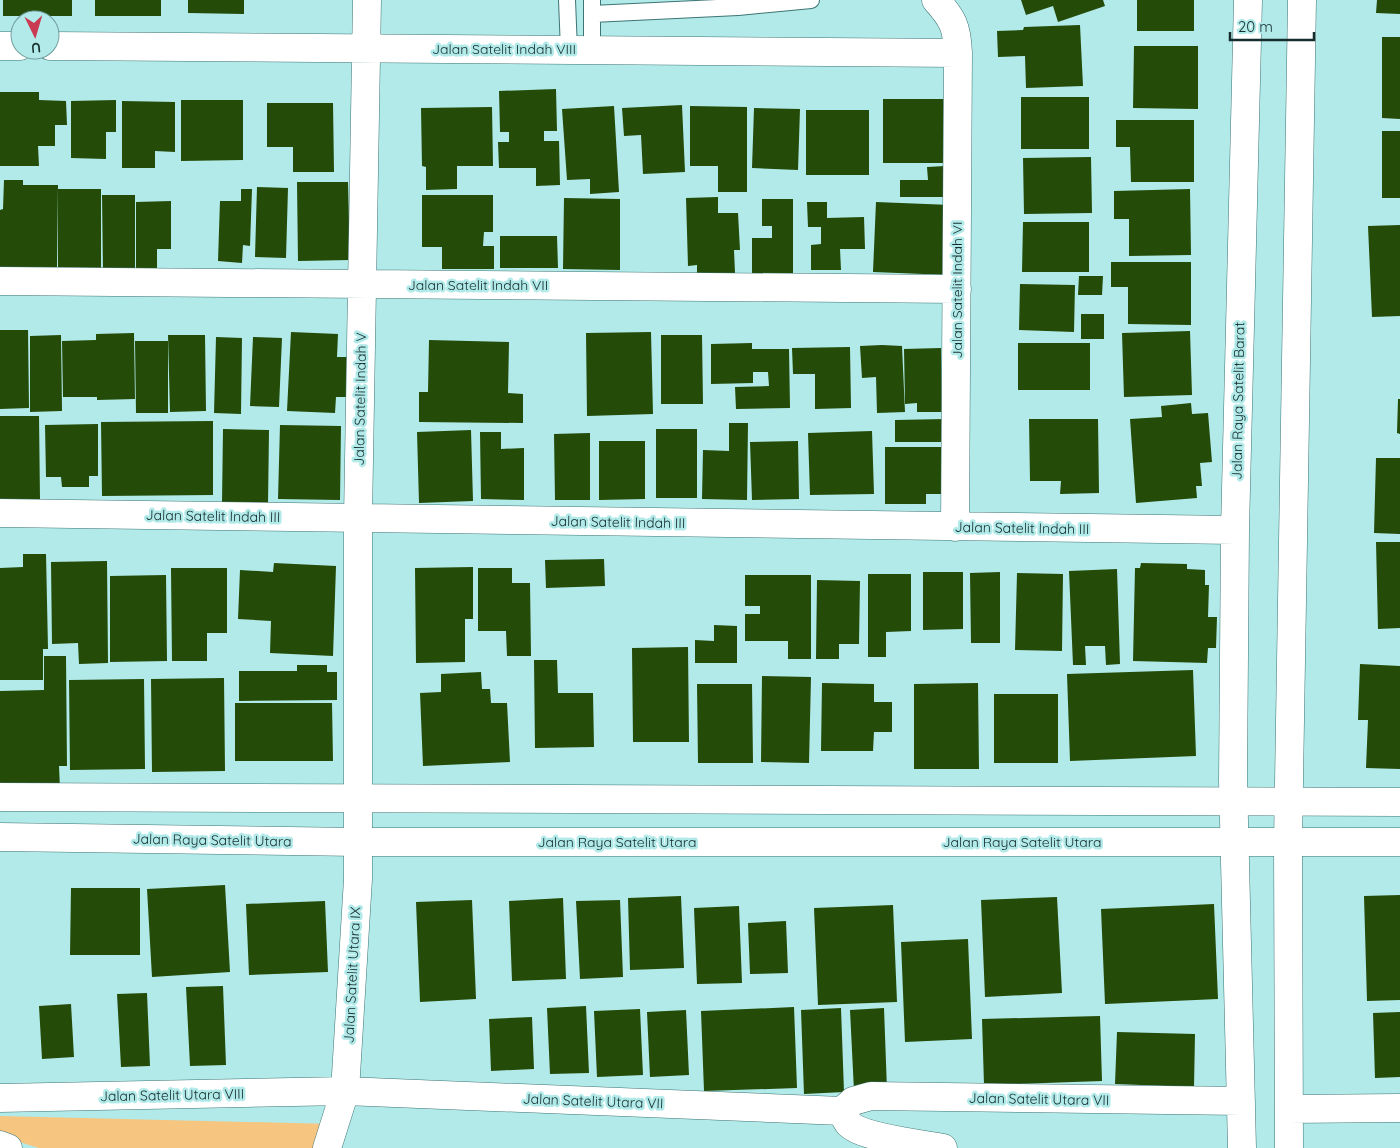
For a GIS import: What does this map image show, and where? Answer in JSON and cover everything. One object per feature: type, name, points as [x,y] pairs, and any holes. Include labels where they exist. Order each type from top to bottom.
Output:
[{"type":"street","name":"Jalan Satelit Indah V","points":[[358,799],[358,518],[367,0]]},
{"type":"street","name":"Jalan Satelit Indah VI","points":[[936,0],[952,18],[958,52],[955,527]]},
{"type":"street","name":"Jalan Raya Satelit Barat","points":[[1233,802],[1235,530],[1248,0]]},
{"type":"street","points":[[1289,1148],[1288,801],[1302,0]]},
{"type":"street","name":"Jalan Satelit Indah VIII","points":[[60,46],[958,52]]},
{"type":"street","name":"Jalan Satelit Indah VII","points":[[0,281],[957,289]]},
{"type":"street","name":"Jalan Satelit Indah III","points":[[0,513],[1235,530]]},
{"type":"street","points":[[0,797],[1400,802]]},
{"type":"street","name":"Jalan Satelit Utara IX","points":[[327,1148],[345,1091],[358,880],[358,799]]},
{"type":"street","points":[[1233,802],[1242,1148]]},
{"type":"street","name":"Jalan Raya Satelit Utara","points":[[0,838],[358,842],[1400,842]]},
{"type":"street","name":"Jalan Satelit Utara VII","points":[[345,1091],[842,1110],[853,1101],[871,1096],[1241,1100]]},
{"type":"street","name":"Jalan Satelit Utara VIII","points":[[0,1098],[345,1091]]},
{"type":"street","points":[[1289,1109],[1400,1108]]},
{"type":"street","points":[[842,1110],[849,1124],[859,1131],[886,1138],[943,1148]]},
{"type":"street","points":[[0,1145],[8,1148]]},
{"type":"lane","points":[[567,0],[580,50]]},
{"type":"lane","points":[[580,50],[592,7],[738,7],[811,0]]},
{"type":"shaded area","points":[[0,1116],[332,1124],[323,1148],[39,1148],[0,1136]]},
{"type":"building","points":[[3,0],[72,0],[72,16],[60,16],[60,10],[10,10],[10,16],[3,16]]},
{"type":"building","points":[[95,0],[161,0],[161,16],[95,16]]},
{"type":"building","points":[[188,0],[244,0],[244,14],[188,13]]},
{"type":"building","points":[[1021,0],[1103,0],[1105,6],[1058,22],[1053,6],[1026,15]]},
{"type":"building","points":[[1137,0],[1194,0],[1194,31],[1137,31]]},
{"type":"building","points":[[1377,0],[1400,0],[1400,14],[1376,13]]},
{"type":"building","points":[[1080,25],[1083,86],[1026,88],[1025,56],[998,57],[997,31],[1023,30],[1024,27]]},
{"type":"building","points":[[1382,37],[1400,37],[1400,119],[1382,118]]},
{"type":"building","points":[[1134,46],[1198,46],[1198,109],[1133,108]]},
{"type":"building","points":[[556,89],[557,131],[544,131],[544,141],[559,141],[560,185],[536,186],[536,168],[499,168],[498,142],[509,142],[509,132],[500,132],[499,91]]},
{"type":"building","points":[[0,92],[39,92],[39,100],[66,101],[67,125],[55,125],[55,146],[38,146],[39,166],[0,166]]},
{"type":"building","points":[[1021,97],[1089,97],[1089,149],[1021,149]]},
{"type":"building","points":[[883,99],[946,99],[945,163],[883,163]]},
{"type":"building","points":[[116,100],[116,132],[106,132],[106,159],[71,158],[71,101]]},
{"type":"building","points":[[181,100],[243,100],[243,160],[181,161]]},
{"type":"building","points":[[122,101],[175,102],[175,152],[155,151],[155,168],[122,168]]},
{"type":"building","points":[[267,103],[333,103],[334,172],[293,172],[293,147],[267,147]]},
{"type":"building","points":[[682,105],[685,172],[643,174],[641,135],[624,136],[622,108]]},
{"type":"building","points":[[614,106],[619,192],[590,194],[590,179],[567,180],[562,109]]},
{"type":"building","points":[[690,106],[747,107],[747,192],[718,192],[718,166],[690,166]]},
{"type":"building","points":[[492,107],[493,166],[457,166],[457,189],[426,190],[426,167],[422,166],[421,108]]},
{"type":"building","points":[[754,108],[800,109],[798,170],[752,168]]},
{"type":"building","points":[[806,110],[869,110],[869,175],[806,175]]},
{"type":"building","points":[[1116,120],[1194,120],[1194,182],[1131,182],[1130,147],[1116,147]]},
{"type":"building","points":[[1382,131],[1400,131],[1400,198],[1382,198]]},
{"type":"building","points":[[1091,157],[1092,213],[1024,214],[1023,158]]},
{"type":"building","points":[[945,166],[945,197],[900,197],[900,180],[928,180],[927,167]]},
{"type":"building","points":[[4,180],[23,180],[23,185],[58,185],[57,268],[0,267],[0,210],[3,209]]},
{"type":"building","points":[[297,182],[348,182],[350,260],[298,261]]},
{"type":"building","points":[[257,187],[288,188],[286,258],[255,257]]},
{"type":"building","points":[[58,189],[101,189],[101,268],[58,268]]},
{"type":"building","points":[[241,189],[252,189],[250,246],[243,245],[242,263],[218,261],[220,201],[241,201]]},
{"type":"building","points":[[1190,189],[1191,255],[1129,256],[1129,219],[1114,219],[1114,191]]},
{"type":"building","points":[[102,195],[135,195],[135,272],[103,272]]},
{"type":"building","points":[[422,195],[493,195],[493,232],[484,232],[483,246],[494,246],[494,269],[442,269],[442,247],[422,247]]},
{"type":"building","points":[[718,197],[718,213],[738,213],[740,250],[734,250],[735,273],[697,274],[697,265],[688,266],[686,198]]},
{"type":"building","points":[[564,198],[620,199],[620,270],[563,269]]},
{"type":"building","points":[[762,199],[793,199],[793,274],[752,274],[752,238],[772,238],[772,226],[762,226]]},
{"type":"building","points":[[171,201],[171,249],[157,249],[157,274],[136,274],[136,202]]},
{"type":"building","points":[[807,202],[827,202],[827,218],[864,217],[865,249],[840,249],[841,270],[811,270],[811,245],[821,244],[821,227],[808,227]]},
{"type":"building","points":[[876,202],[951,205],[949,275],[873,272]]},
{"type":"building","points":[[1023,222],[1089,222],[1089,272],[1022,272]]},
{"type":"building","points":[[1400,225],[1400,316],[1372,317],[1368,226]]},
{"type":"building","points":[[500,236],[557,236],[558,268],[500,268]]},
{"type":"building","points":[[1111,262],[1191,262],[1191,325],[1128,324],[1128,287],[1111,287]]},
{"type":"building","points":[[1079,276],[1103,276],[1102,295],[1078,295]]},
{"type":"building","points":[[1020,284],[1075,285],[1074,332],[1019,330]]},
{"type":"building","points":[[1081,314],[1104,314],[1104,339],[1081,339]]},
{"type":"building","points":[[0,330],[28,330],[29,408],[0,409]]},
{"type":"building","points":[[1190,331],[1192,395],[1124,397],[1122,333]]},
{"type":"building","points":[[291,332],[338,334],[337,357],[349,357],[348,397],[336,397],[335,413],[287,411]]},
{"type":"building","points":[[651,332],[653,414],[587,416],[586,333]]},
{"type":"building","points":[[134,333],[135,399],[97,400],[97,397],[63,397],[62,341],[96,340],[96,334]]},
{"type":"building","points":[[61,335],[62,411],[30,412],[30,336]]},
{"type":"building","points":[[168,335],[205,335],[206,411],[170,412]]},
{"type":"building","points":[[661,335],[702,335],[703,404],[661,404]]},
{"type":"building","points":[[216,337],[242,338],[241,414],[214,413]]},
{"type":"building","points":[[253,337],[282,338],[279,407],[250,406]]},
{"type":"building","points":[[429,340],[509,342],[508,393],[523,394],[523,423],[419,422],[419,392],[428,392]]},
{"type":"building","points":[[135,341],[168,341],[168,413],[136,413]]},
{"type":"building","points":[[752,343],[752,349],[789,349],[790,408],[736,409],[735,387],[769,386],[768,372],[753,372],[753,383],[711,384],[711,344]]},
{"type":"building","points":[[1018,343],[1090,343],[1090,390],[1018,390]]},
{"type":"building","points":[[860,346],[902,346],[905,412],[877,413],[876,377],[862,378]]},
{"type":"building","points":[[850,347],[851,408],[815,409],[815,374],[793,374],[792,348]]},
{"type":"building","points":[[941,348],[942,412],[917,412],[917,403],[905,404],[904,349]]},
{"type":"building","points":[[1398,399],[1400,399],[1400,434],[1397,433]]},
{"type":"building","points":[[1191,403],[1192,414],[1208,413],[1212,462],[1200,463],[1202,486],[1196,486],[1197,498],[1136,503],[1130,419],[1162,417],[1161,406]]},
{"type":"building","points":[[0,416],[39,416],[40,500],[0,500]]},
{"type":"building","points":[[946,419],[946,442],[895,442],[895,420]]},
{"type":"building","points":[[1029,419],[1098,419],[1099,493],[1060,494],[1061,481],[1030,481]]},
{"type":"building","points":[[213,421],[213,495],[102,496],[101,422]]},
{"type":"building","points":[[729,423],[748,423],[747,500],[702,499],[703,450],[729,451]]},
{"type":"building","points":[[98,424],[98,476],[89,476],[89,487],[62,487],[61,477],[46,477],[45,425]]},
{"type":"building","points":[[280,425],[341,426],[340,500],[278,499]]},
{"type":"building","points":[[223,429],[269,430],[268,504],[222,503]]},
{"type":"building","points":[[656,429],[697,429],[697,498],[656,498]]},
{"type":"building","points":[[471,430],[473,501],[419,503],[417,432]]},
{"type":"building","points":[[872,431],[874,494],[810,495],[808,433]]},
{"type":"building","points":[[480,432],[501,432],[501,449],[524,448],[524,500],[481,499]]},
{"type":"building","points":[[590,433],[590,500],[555,500],[554,434]]},
{"type":"building","points":[[599,441],[645,441],[645,499],[599,500]]},
{"type":"building","points":[[798,441],[799,499],[752,500],[750,442]]},
{"type":"building","points":[[885,447],[946,447],[946,494],[926,494],[926,504],[885,504]]},
{"type":"building","points":[[1376,458],[1400,458],[1400,534],[1374,533]]},
{"type":"building","points":[[1376,542],[1400,542],[1400,628],[1378,629]]},
{"type":"building","points":[[23,554],[46,554],[48,649],[43,649],[43,680],[0,680],[0,568],[23,567]]},
{"type":"building","points":[[604,559],[605,586],[546,588],[545,560]]},
{"type":"building","points":[[107,561],[108,663],[79,664],[78,643],[52,644],[51,562]]},
{"type":"building","points":[[274,563],[336,566],[333,656],[270,653],[271,621],[238,619],[240,570],[273,572]]},
{"type":"building","points":[[1141,563],[1187,564],[1187,569],[1205,570],[1205,585],[1209,585],[1208,617],[1217,617],[1216,648],[1208,648],[1207,663],[1133,661],[1135,568],[1140,568]]},
{"type":"building","points":[[473,567],[473,619],[465,619],[465,662],[416,663],[415,568]]},
{"type":"building","points":[[171,568],[227,568],[227,633],[207,633],[207,661],[172,661]]},
{"type":"building","points":[[478,568],[512,568],[512,583],[530,583],[531,656],[507,656],[506,631],[478,631]]},
{"type":"building","points":[[1117,569],[1120,664],[1106,665],[1105,646],[1085,646],[1086,665],[1073,665],[1069,571]]},
{"type":"building","points":[[923,572],[963,572],[963,629],[923,630]]},
{"type":"building","points":[[1000,572],[1000,643],[971,643],[970,573]]},
{"type":"building","points":[[1017,573],[1063,574],[1062,651],[1015,650]]},
{"type":"building","points":[[868,574],[911,574],[911,631],[886,632],[886,657],[868,657]]},
{"type":"building","points":[[166,575],[167,661],[110,662],[110,576]]},
{"type":"building","points":[[745,575],[811,575],[811,659],[788,659],[788,641],[745,641],[745,614],[760,614],[760,606],[745,606]]},
{"type":"building","points":[[817,580],[860,581],[859,644],[839,644],[839,659],[816,659]]},
{"type":"building","points":[[714,625],[737,626],[737,663],[695,663],[695,640],[714,641]]},
{"type":"building","points":[[688,647],[689,742],[633,742],[632,648]]},
{"type":"building","points":[[44,656],[66,656],[67,766],[59,766],[60,789],[0,790],[0,691],[44,690]]},
{"type":"building","points":[[534,660],[557,660],[558,693],[593,693],[594,747],[535,748]]},
{"type":"building","points":[[1360,664],[1400,666],[1400,769],[1366,768],[1368,720],[1358,720]]},
{"type":"building","points":[[297,665],[327,665],[327,672],[337,672],[337,700],[239,701],[239,671],[297,671]]},
{"type":"building","points":[[1193,670],[1196,756],[1070,761],[1067,674]]},
{"type":"building","points":[[481,672],[482,689],[490,689],[491,703],[507,703],[510,762],[423,766],[420,693],[441,692],[441,674]]},
{"type":"building","points":[[762,676],[811,677],[809,763],[761,762]]},
{"type":"building","points":[[224,678],[225,771],[152,772],[151,679]]},
{"type":"building","points":[[144,679],[145,769],[70,770],[69,680]]},
{"type":"building","points":[[822,683],[874,684],[874,702],[892,702],[892,732],[874,732],[873,751],[821,751]]},
{"type":"building","points":[[978,683],[979,769],[914,769],[914,684]]},
{"type":"building","points":[[697,684],[752,684],[753,763],[698,763]]},
{"type":"building","points":[[994,694],[1058,694],[1058,763],[994,763]]},
{"type":"building","points":[[235,703],[332,703],[333,761],[235,761]]},
{"type":"building","points":[[225,885],[230,972],[152,977],[147,889]]},
{"type":"building","points":[[71,888],[140,888],[140,955],[70,955]]},
{"type":"building","points":[[1400,895],[1400,1000],[1367,1001],[1364,896]]},
{"type":"building","points":[[681,896],[684,968],[630,970],[628,898]]},
{"type":"building","points":[[1057,897],[1062,993],[985,997],[981,900]]},
{"type":"building","points":[[563,898],[566,979],[512,981],[509,901]]},
{"type":"building","points":[[472,900],[476,999],[420,1002],[416,902]]},
{"type":"building","points":[[620,900],[623,977],[580,979],[576,901]]},
{"type":"building","points":[[325,901],[328,972],[249,975],[246,904]]},
{"type":"building","points":[[1214,904],[1218,999],[1105,1004],[1101,909]]},
{"type":"building","points":[[893,905],[897,1002],[818,1005],[814,908]]},
{"type":"building","points":[[739,906],[742,983],[697,984],[694,908]]},
{"type":"building","points":[[786,921],[788,973],[750,974],[748,923]]},
{"type":"building","points":[[968,939],[972,1039],[905,1042],[901,942]]},
{"type":"building","points":[[223,986],[226,1065],[190,1066],[186,987]]},
{"type":"building","points":[[147,993],[150,1066],[121,1067],[117,994]]},
{"type":"building","points":[[71,1004],[74,1057],[42,1059],[39,1006]]},
{"type":"building","points":[[586,1006],[589,1073],[550,1074],[547,1008]]},
{"type":"building","points":[[794,1007],[797,1088],[704,1091],[701,1011]]},
{"type":"building","points":[[841,1008],[844,1092],[804,1094],[801,1010]]},
{"type":"building","points":[[884,1008],[887,1090],[854,1091],[850,1010]]},
{"type":"building","points":[[640,1009],[643,1075],[597,1077],[594,1011]]},
{"type":"building","points":[[686,1010],[689,1075],[650,1077],[647,1012]]},
{"type":"building","points":[[1400,1012],[1400,1077],[1375,1078],[1373,1013]]},
{"type":"building","points":[[1100,1016],[1102,1081],[984,1085],[982,1019]]},
{"type":"building","points":[[532,1017],[534,1069],[491,1071],[489,1019]]},
{"type":"building","points":[[1117,1032],[1195,1034],[1194,1087],[1115,1084]]}]
